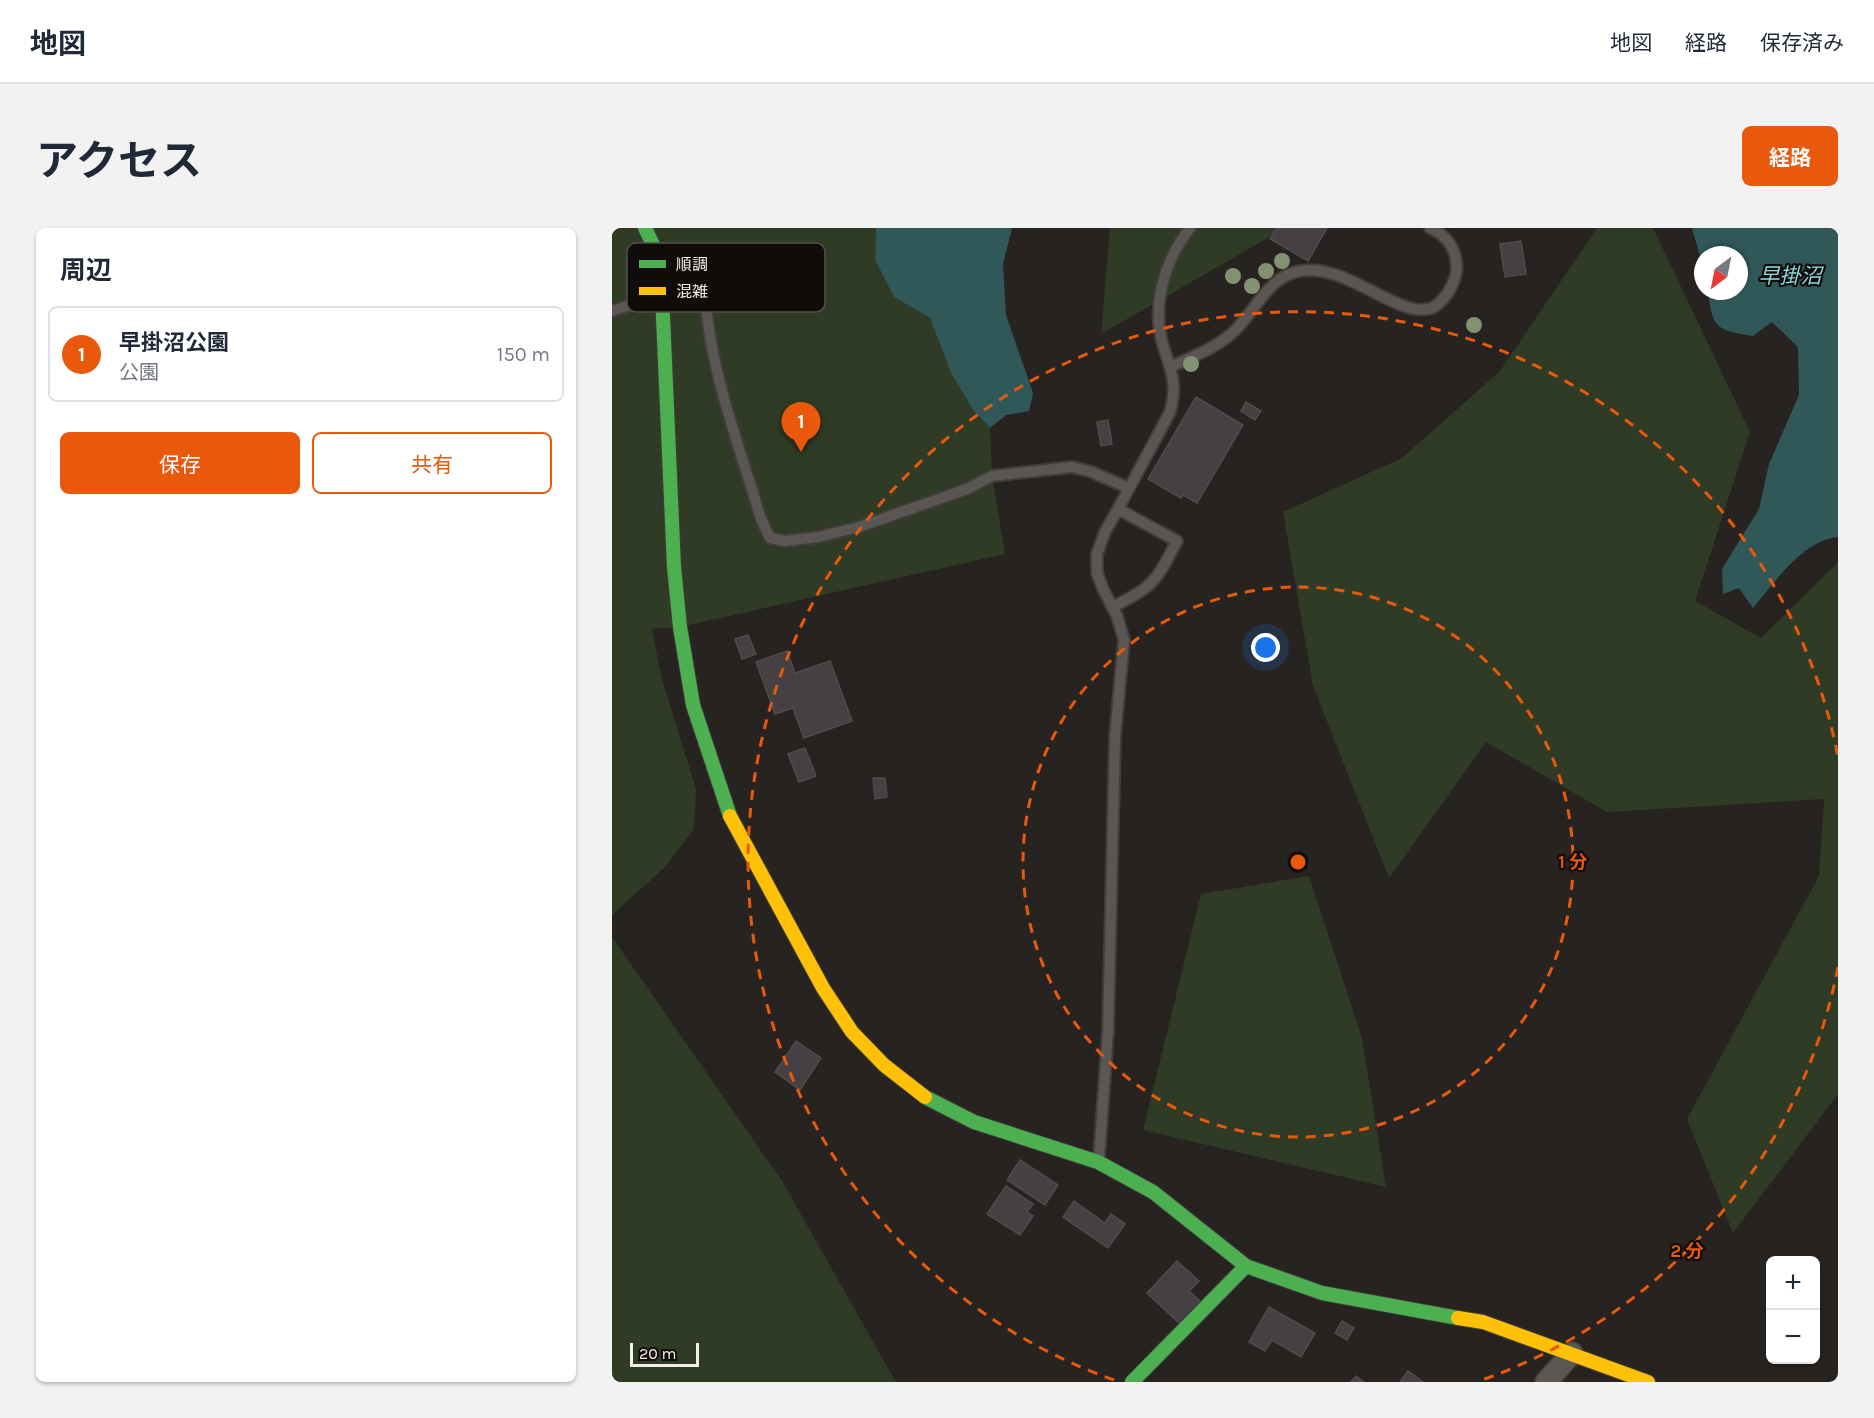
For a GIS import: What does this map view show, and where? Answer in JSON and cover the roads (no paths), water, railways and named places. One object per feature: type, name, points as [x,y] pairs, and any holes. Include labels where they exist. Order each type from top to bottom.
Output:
[{"type":"street","points":[[645,228],[652,243]]},
{"type":"street","points":[[663,312],[674,567],[680,627],[693,705],[727,811],[823,988],[852,1032],[884,1065],[924,1097],[974,1122],[1098,1162],[1153,1192],[1246,1266],[1322,1293],[1484,1322],[1648,1382]]},
{"type":"street","points":[[1132,1382],[1246,1266]]},
{"type":"street","points":[[1546,1382],[1572,1353]]},
{"type":"lane","points":[[1098,1162],[1108,1030],[1115,736],[1124,640],[1117,616],[1102,589],[1097,573],[1097,554],[1105,532],[1170,412],[1175,397],[1171,367],[1158,322],[1160,297],[1168,264],[1178,243],[1190,228]]},
{"type":"lane","points":[[1171,367],[1216,345],[1232,334],[1266,291],[1284,278],[1300,271],[1325,272],[1344,276],[1411,309],[1430,309],[1443,300],[1454,282],[1458,264],[1453,247],[1438,231],[1430,228]]},
{"type":"lane","points":[[612,311],[627,306]]},
{"type":"lane","points":[[706,312],[712,352],[761,519],[770,538],[785,541],[818,537],[859,527],[967,489],[992,476],[1004,474],[1072,467],[1092,472],[1128,488]]},
{"type":"lane","points":[[1112,608],[1152,585],[1177,541],[1118,508]]},
{"type":"water","points":[[876,228],[1012,228],[1003,264],[1006,315],[1033,393],[1029,411],[1006,415],[990,428],[973,410],[951,373],[930,318],[894,297],[875,260]]},
{"type":"water","name":"早掛沼","points":[[1692,228],[1838,228],[1838,537],[1825,540],[1801,554],[1753,608],[1739,588],[1723,594],[1722,569],[1759,509],[1769,464],[1799,395],[1798,347],[1772,322],[1753,336],[1731,332],[1718,326],[1709,300],[1748,300],[1748,246],[1697,246]]},
{"type":"place","name":"早掛沼公園","points":[[801,452]]}]
